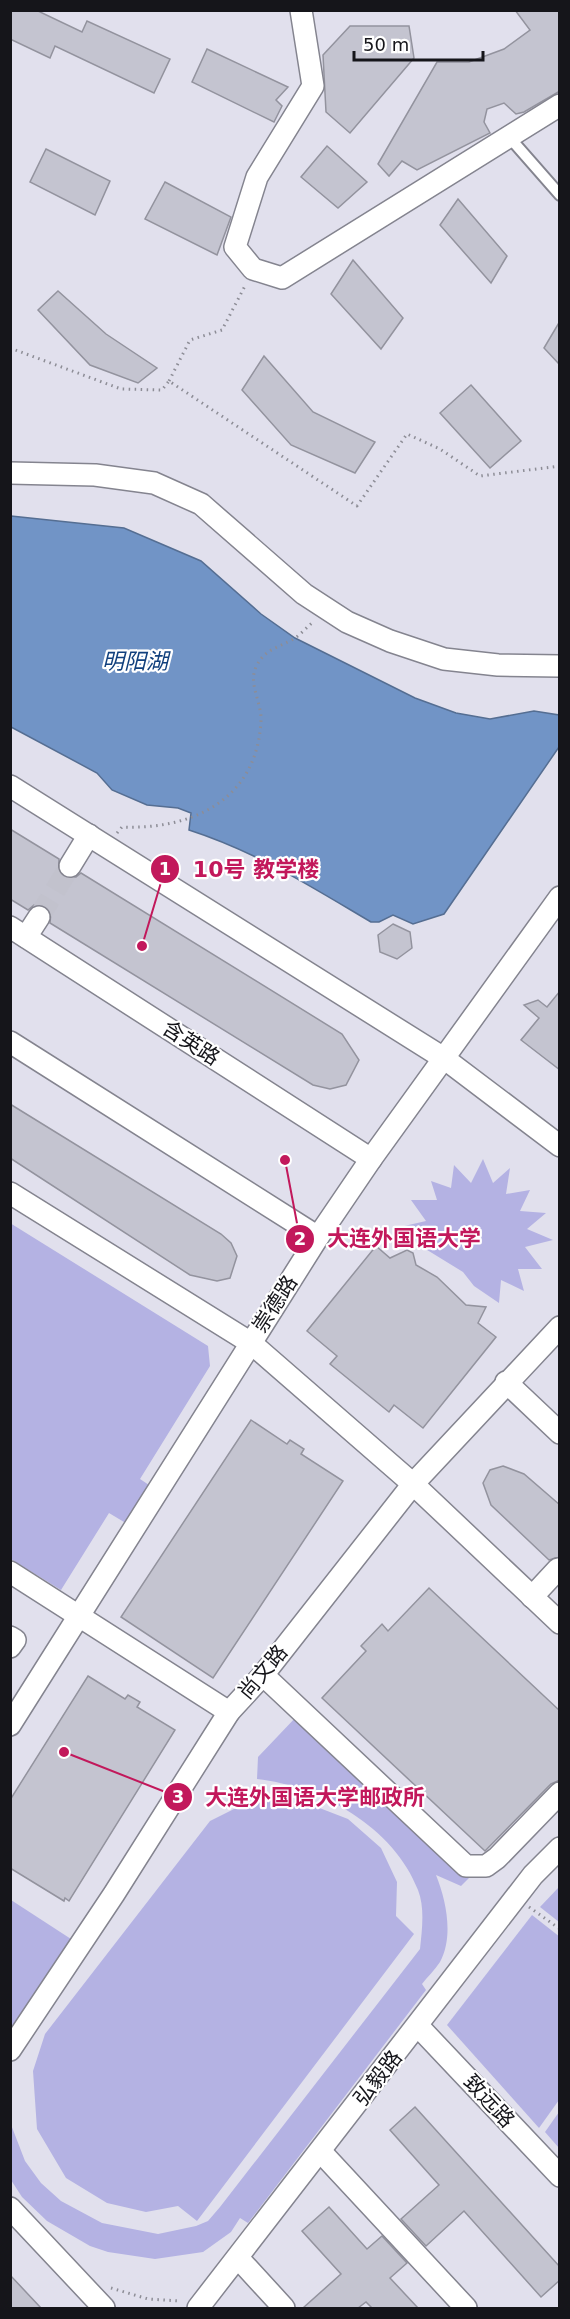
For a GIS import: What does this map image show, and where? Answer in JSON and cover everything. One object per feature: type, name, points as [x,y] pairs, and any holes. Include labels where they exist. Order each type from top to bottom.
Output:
[{"type":"street","points":[[301,10],[313,86],[257,177],[235,248],[253,269],[282,278],[560,105]]},
{"type":"street","points":[[10,473],[94,475],[154,483],[201,504],[236,532],[304,594],[347,622],[390,641],[444,659],[498,665],[560,666]]},
{"type":"street","points":[[10,786],[445,1059],[560,1146]]},
{"type":"street","points":[[70,866],[98,841]]},
{"type":"street","name":"崇德路","points":[[10,1725],[81,1616],[318,1237],[371,1159],[560,897]]},
{"type":"street","points":[[19,932],[39,917]]},
{"type":"street","name":"含英路","points":[[19,932],[371,1159]]},
{"type":"street","points":[[10,1042],[318,1237]]},
{"type":"street","points":[[10,1193],[251,1342],[413,1484],[560,1623]]},
{"type":"street","name":"尚文路","points":[[10,2050],[114,1894],[230,1712],[263,1675],[413,1484],[506,1382],[560,1327]]},
{"type":"street","points":[[506,1382],[560,1433]]},
{"type":"street","points":[[532,1597],[558,1569]]},
{"type":"street","points":[[10,1572],[230,1712]]},
{"type":"street","points":[[10,1637],[15,1640],[10,1647]]},
{"type":"street","points":[[263,1675],[466,1866],[486,1866],[497,1858],[560,1793]]},
{"type":"street","name":"弘毅路","points":[[201,2305],[239,2259],[516,1897],[560,1848]]},
{"type":"street","name":"致远路","points":[[418,2026],[560,2176]]},
{"type":"street","points":[[321,2152],[466,2308]]},
{"type":"street","points":[[10,2208],[104,2308]]},
{"type":"street","points":[[239,2259],[285,2308]]},
{"type":"lane","points":[[510,138],[560,195]]},
{"type":"path","points":[[10,348],[121,389],[162,390],[190,340],[222,330],[253,269]]},
{"type":"path","points":[[169,381],[357,506],[407,435],[440,449],[480,476],[560,466]]},
{"type":"path","points":[[98,841],[122,826],[151,828],[185,821],[218,805],[231,794],[246,771],[258,744],[262,719],[254,684],[254,670],[262,655],[276,645],[295,638],[327,609]]},
{"type":"path","points":[[516,1897],[560,1929]]},
{"type":"path","points":[[108,2287],[148,2299],[201,2305]]},
{"type":"shaded area","points":[[483,1159],[493,1183],[510,1168],[506,1194],[530,1190],[520,1211],[546,1213],[527,1229],[553,1240],[525,1247],[542,1269],[518,1269],[524,1291],[501,1280],[499,1303],[474,1286],[463,1272],[419,1245],[400,1227],[426,1221],[411,1200],[437,1200],[431,1181],[451,1188],[454,1165],[471,1183]]},
{"type":"shaded area","points":[[10,1223],[208,1346],[210,1366],[140,1479],[152,1487],[129,1525],[109,1513],[61,1590],[11,1559]]},
{"type":"shaded area","points":[[297,1716],[469,1878],[461,1886],[436,1875],[443,1895],[447,1918],[448,1930],[444,1952],[438,1965],[422,1984],[426,1990],[248,2223],[240,2218],[231,2232],[203,2252],[155,2259],[108,2252],[90,2246],[47,2221],[22,2197],[11,2180],[10,2122],[25,2161],[41,2183],[61,2201],[102,2223],[158,2234],[196,2226],[208,2221],[420,1949],[422,1904],[407,1867],[392,1847],[373,1829],[329,1801],[305,1790],[257,1779],[258,1757]]},
{"type":"shaded area","points":[[291,1797],[348,1819],[381,1848],[397,1882],[396,1916],[414,1934],[197,2221],[178,2206],[146,2212],[107,2203],[66,2178],[37,2129],[33,2071],[45,2034],[210,1821],[242,1805]]},
{"type":"shaded area","points":[[559,1887],[559,1922],[540,1907]]},
{"type":"shaded area","points":[[11,1900],[71,1939],[11,2039]]},
{"type":"shaded area","points":[[532,1915],[560,1937],[559,2100],[539,2128],[447,2025]]},
{"type":"shaded area","points":[[559,2112],[559,2148],[545,2132]]},
{"type":"water","name":"明阳湖","points":[[11,516],[124,528],[201,561],[261,614],[295,638],[415,698],[456,713],[490,719],[534,711],[559,715],[559,747],[444,914],[413,924],[393,915],[379,922],[371,922],[260,859],[189,830],[191,813],[178,808],[147,805],[112,790],[97,773],[11,727]]},
{"type":"building","points":[[10,10],[36,10],[82,32],[87,21],[170,59],[154,93],[55,46],[50,58],[10,39]]},
{"type":"building","points":[[515,10],[560,10],[560,91],[524,112],[516,114],[504,103],[487,109],[484,122],[490,133],[417,170],[402,161],[389,176],[378,164],[437,62],[469,62],[504,49],[530,30]]},
{"type":"building","points":[[350,26],[409,26],[414,58],[350,133],[326,112],[323,55]]},
{"type":"building","points":[[207,49],[288,87],[276,100],[282,106],[274,122],[192,82]]},
{"type":"building","points":[[327,146],[367,182],[338,208],[301,177]]},
{"type":"building","points":[[46,149],[110,181],[95,215],[30,182]]},
{"type":"building","points":[[165,182],[231,217],[217,255],[145,219]]},
{"type":"building","points":[[458,199],[507,256],[491,283],[440,225]]},
{"type":"building","points":[[353,260],[403,318],[381,349],[331,294]]},
{"type":"building","points":[[58,291],[106,334],[157,368],[138,383],[90,365],[38,310]]},
{"type":"building","points":[[560,321],[560,365],[544,348]]},
{"type":"building","points":[[264,356],[313,412],[375,442],[355,473],[291,445],[242,390]]},
{"type":"building","points":[[471,385],[521,441],[490,468],[440,413]]},
{"type":"building","points":[[10,829],[59,859],[59,872],[64,877],[76,877],[81,873],[342,1034],[359,1060],[346,1085],[330,1089],[313,1085],[50,923],[51,912],[45,906],[34,905],[28,910],[10,899]]},
{"type":"building","points":[[393,924],[410,932],[412,948],[397,959],[380,952],[378,935]]},
{"type":"building","points":[[560,991],[560,1070],[521,1040],[539,1018],[524,1005],[538,1000],[547,1007]]},
{"type":"building","points":[[10,1104],[221,1234],[231,1243],[237,1256],[230,1278],[217,1281],[190,1275],[10,1158]]},
{"type":"building","points":[[376,1246],[390,1258],[407,1250],[413,1253],[416,1265],[437,1277],[466,1305],[486,1307],[478,1323],[496,1337],[423,1428],[394,1405],[389,1412],[330,1364],[337,1356],[307,1331]]},
{"type":"building","points":[[251,1420],[287,1444],[290,1440],[304,1449],[301,1454],[343,1481],[213,1678],[121,1617]]},
{"type":"building","points":[[503,1466],[524,1474],[560,1505],[560,1557],[549,1560],[491,1505],[483,1483],[490,1470]]},
{"type":"building","points":[[429,1588],[560,1711],[560,1780],[551,1784],[485,1851],[322,1698],[366,1651],[361,1646],[382,1624],[388,1631]]},
{"type":"building","points":[[88,1676],[125,1699],[128,1695],[140,1702],[137,1707],[175,1730],[69,1901],[65,1898],[64,1901],[10,1868],[10,1800]]},
{"type":"building","points":[[415,2107],[560,2267],[560,2280],[541,2297],[464,2211],[426,2246],[401,2219],[439,2185],[390,2130]]},
{"type":"building","points":[[329,2207],[367,2249],[382,2236],[407,2263],[390,2278],[418,2308],[372,2308],[366,2302],[358,2308],[303,2308],[341,2274],[302,2231]]},
{"type":"building","points":[[10,2275],[41,2308],[10,2308]]},
{"type":"tunnel","points":[[39,917],[70,866]]},
{"type":"place","name":"10号 教学楼","points":[[142,946]]},
{"type":"place","name":"大连外国语大学","points":[[285,1160]]},
{"type":"place","name":"大连外国语大学邮政所","points":[[64,1752]]}]
